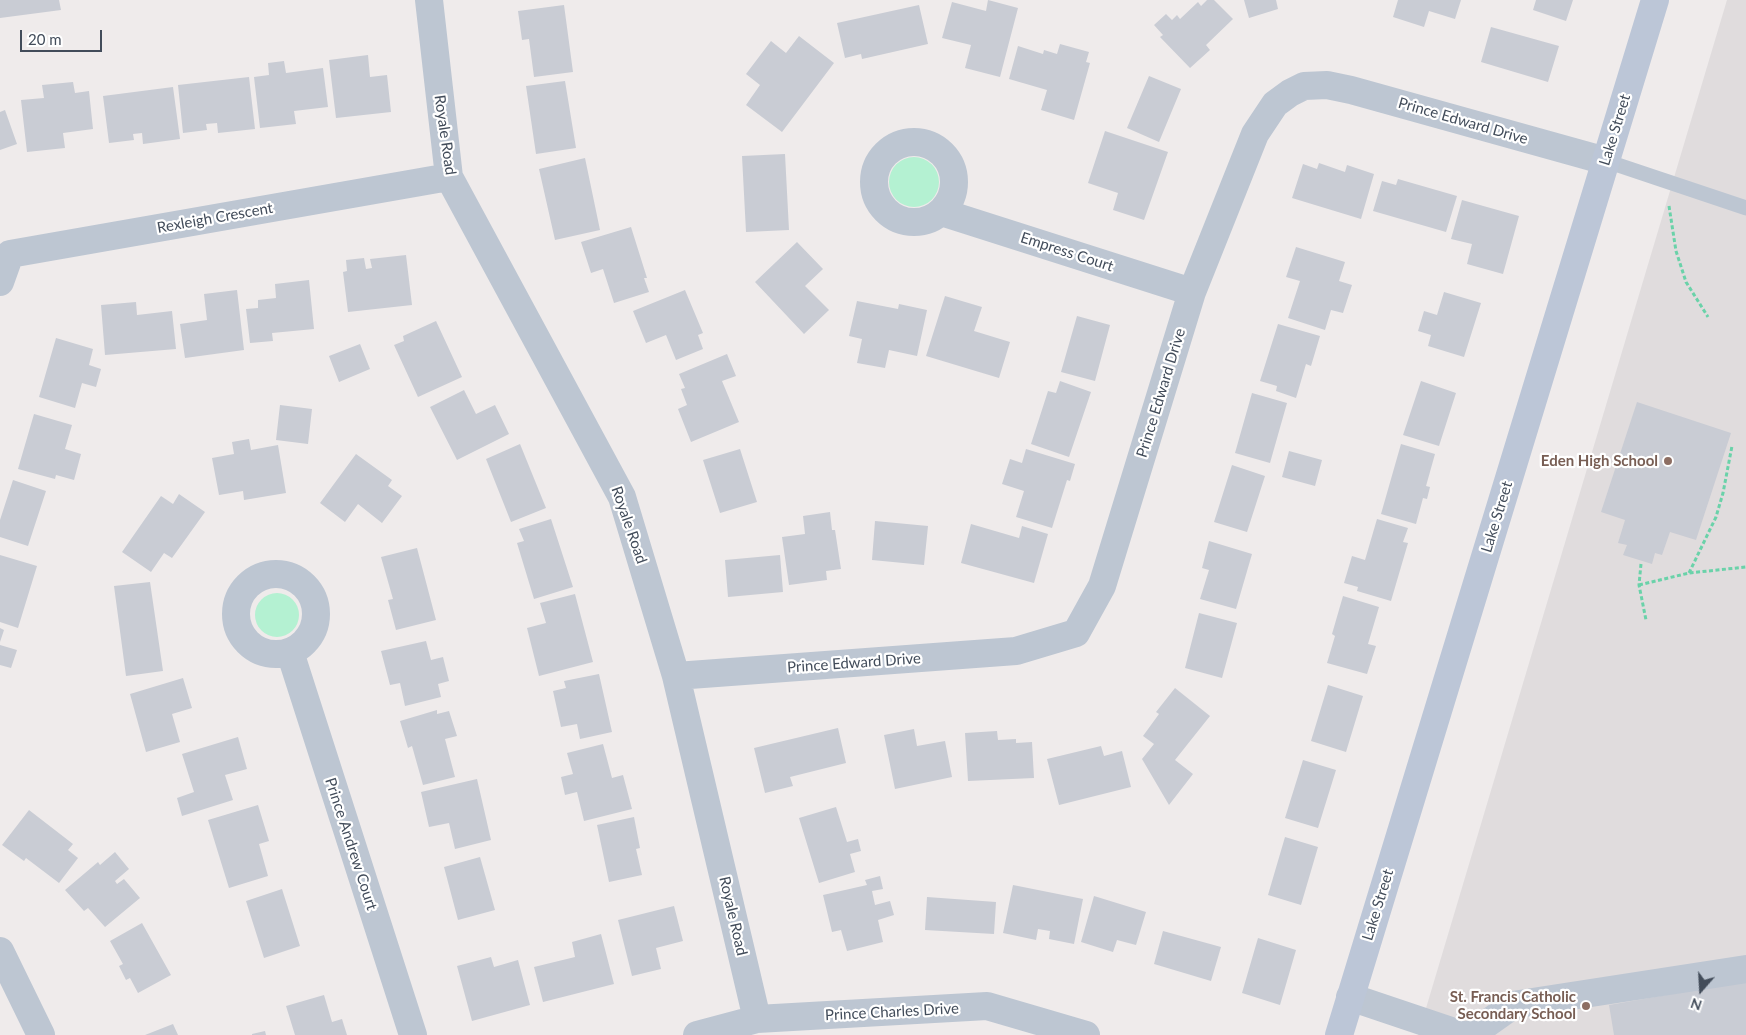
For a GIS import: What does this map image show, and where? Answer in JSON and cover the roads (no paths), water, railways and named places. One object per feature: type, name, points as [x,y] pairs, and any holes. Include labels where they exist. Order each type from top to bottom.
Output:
[{"type":"main road","name":"Lake Street","points":[[1339,1035],[1655,0]]},
{"type":"street","name":"Royale Road","points":[[429,0],[449,177],[622,497],[676,676],[757,1019]]},
{"type":"street","name":"Prince Edward Drive","points":[[676,676],[1016,651],[1076,633],[1102,586],[1192,292],[1255,134],[1275,104],[1304,86],[1327,85],[1351,90],[1606,162]]},
{"type":"street","name":"Rexleigh Crescent","points":[[0,282],[10,254],[449,177]]},
{"type":"street","name":"Empress Court","points":[[941,212],[1192,292]]},
{"type":"street","name":"Prince Andrew Court","points":[[290,652],[413,1035]]},
{"type":"street","points":[[0,951],[41,1035]]},
{"type":"street","points":[[1471,1035],[1513,1005],[1746,969]]},
{"type":"street","points":[[1350,997],[1463,1035]]},
{"type":"street","name":"Prince Charles Drive","points":[[697,1035],[757,1019],[987,1006],[1086,1035]]},
{"type":"lane","points":[[1606,162],[1746,208]]},
{"type":"place","name":"Eden High School","points":[[1668,461]]},
{"type":"place","name":"St. Francis Catholic Secondary School","points":[[1586,1006]]}]
